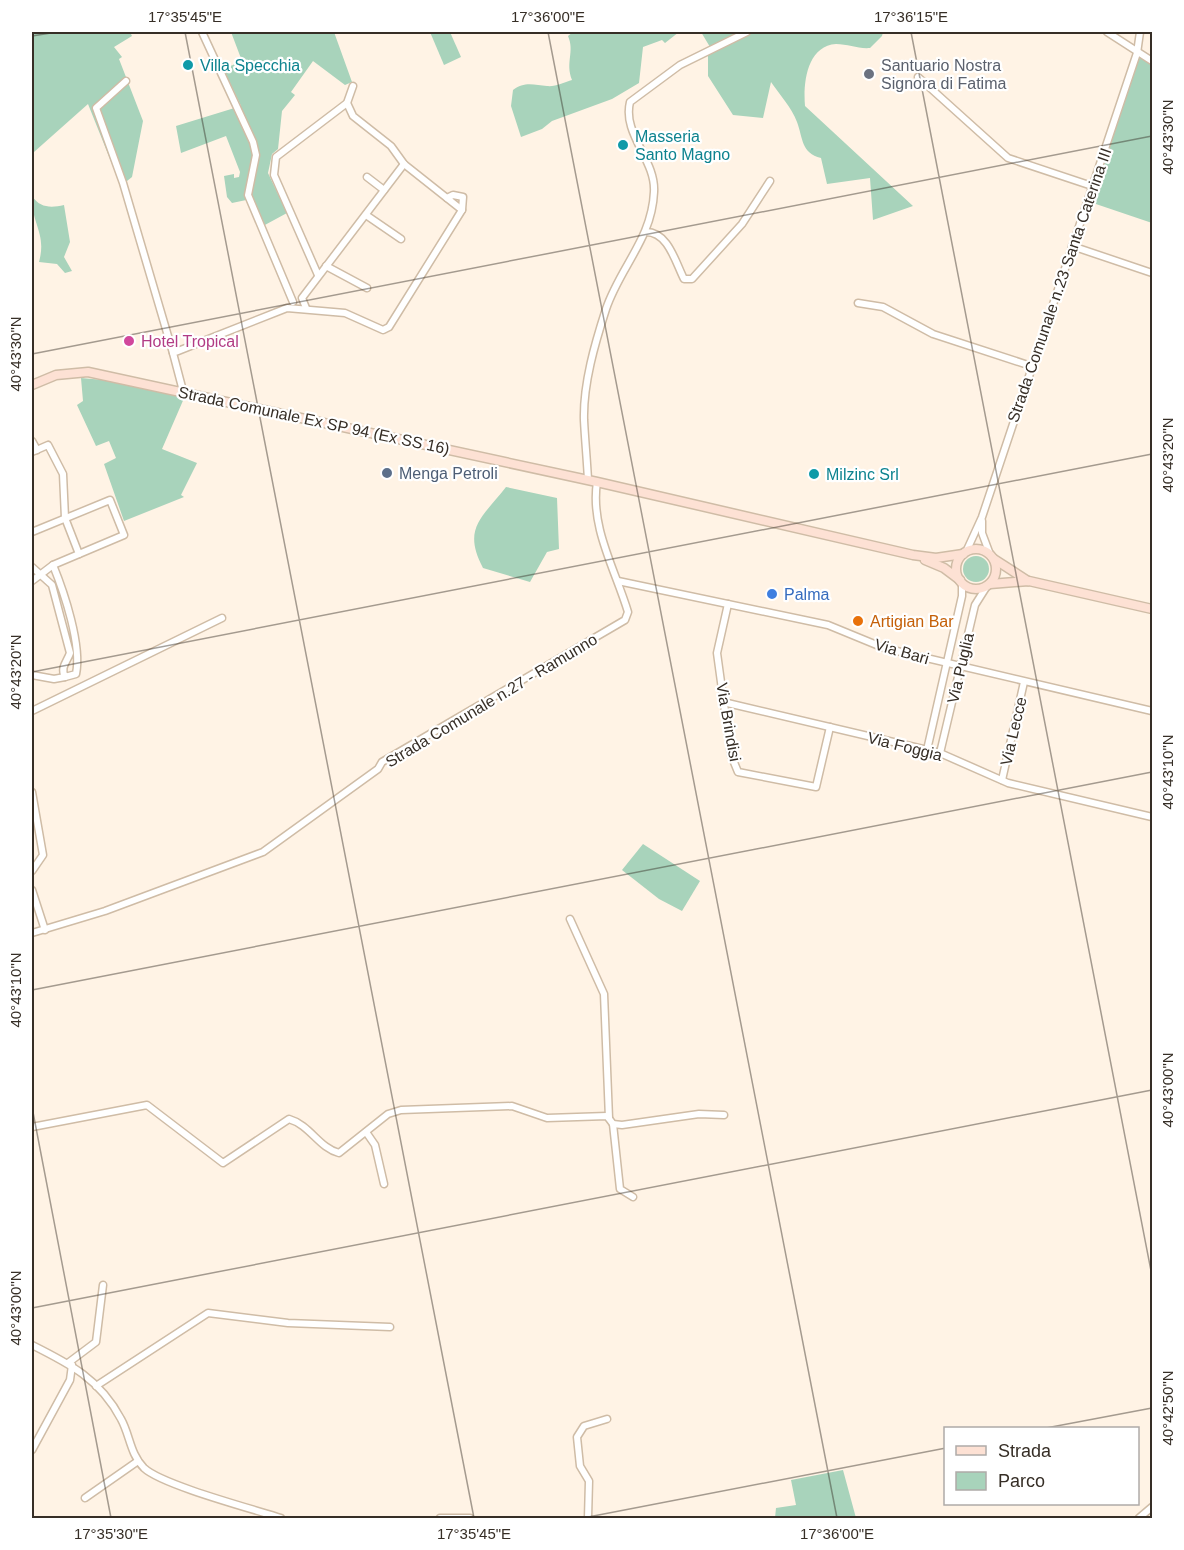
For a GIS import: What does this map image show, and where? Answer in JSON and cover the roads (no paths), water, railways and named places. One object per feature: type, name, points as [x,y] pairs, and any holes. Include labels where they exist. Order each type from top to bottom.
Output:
[{"type":"main road","name":"Strada Comunale Ex SP 94 (Ex SS 16)","points":[[32,385],[56,375],[88,372],[588,480],[913,555],[936,558],[965,553]]},
{"type":"main road","points":[[1029,581],[988,585],[974,589],[961,582],[957,564],[965,553],[980,550],[1005,568],[1029,581],[1152,609]]},
{"type":"main road","name":"Strada Comunale Ex SP 94 (Ex SS 16)","points":[[913,555],[944,568],[961,582]]},
{"type":"main road","points":[[988,585],[996,574],[992,557]]},
{"type":"street","points":[[202,32],[253,142],[256,155],[248,195],[292,302]]},
{"type":"street","points":[[588,480],[584,418],[589,374],[607,307],[651,220],[654,189],[651,170],[629,123],[630,102],[680,66],[747,32]]},
{"type":"street","points":[[1107,32],[1152,62]]},
{"type":"street","name":"Strada Comunale n.23 Santa Caterina III","points":[[965,553],[982,517],[1137,53],[1140,32]]},
{"type":"street","points":[[918,77],[1008,158],[1092,186]]},
{"type":"street","points":[[126,81],[96,108],[123,183],[183,391]]},
{"type":"street","points":[[318,275],[274,175],[276,157],[347,103],[353,86]]},
{"type":"street","points":[[347,103],[353,116],[391,146],[404,164],[462,210]]},
{"type":"street","points":[[287,309],[292,302],[302,298],[404,164]]},
{"type":"street","points":[[367,177],[384,190]]},
{"type":"street","points":[[646,232],[656,232],[663,238],[684,279],[692,279],[742,224],[770,181]]},
{"type":"street","points":[[172,353],[287,309],[306,308],[345,313],[383,330],[389,327],[462,210],[463,198],[453,195],[447,198]]},
{"type":"street","points":[[366,215],[401,239]]},
{"type":"street","points":[[1072,246],[1152,273]]},
{"type":"street","points":[[326,266],[367,288]]},
{"type":"street","points":[[302,298],[306,308]]},
{"type":"street","points":[[858,303],[883,307],[933,334],[1032,366]]},
{"type":"street","points":[[32,441],[34,451],[48,445],[63,474],[65,518],[79,554]]},
{"type":"street","points":[[597,482],[595,495],[598,523],[618,581]]},
{"type":"street","points":[[32,532],[110,500],[124,535],[53,565],[32,581]]},
{"type":"street","points":[[982,517],[982,533],[992,557]]},
{"type":"street","points":[[32,675],[54,680],[76,674],[75,642],[60,582],[53,565]]},
{"type":"street","points":[[32,567],[52,585],[70,653],[63,666],[65,677]]},
{"type":"street","name":"Via Bari","points":[[618,581],[828,625],[884,648],[1152,711]]},
{"type":"street","name":"Strada Comunale n.27 - Ramunno","points":[[32,933],[263,852],[361,782],[378,769],[382,762],[626,620],[628,616],[618,581]]},
{"type":"street","name":"Via Puglia","points":[[927,750],[961,582]]},
{"type":"street","name":"Via Puglia","points":[[940,753],[975,605],[988,585]]},
{"type":"street","name":"Via Brindisi","points":[[728,604],[717,653],[731,756],[738,772],[816,787],[830,727]]},
{"type":"street","points":[[32,711],[222,618]]},
{"type":"street","name":"Via Lecce","points":[[1002,780],[1024,682]]},
{"type":"street","name":"Via Foggia","points":[[723,702],[940,753],[1002,780],[1152,817]]},
{"type":"street","points":[[32,792],[33,810],[43,855],[32,872]]},
{"type":"street","points":[[32,890],[45,930]]},
{"type":"street","points":[[570,919],[604,994],[611,1121],[620,1190],[633,1197]]},
{"type":"street","points":[[32,1127],[147,1105],[223,1163],[289,1119],[300,1122],[332,1151],[339,1153],[388,1114],[401,1110],[512,1106],[547,1118],[607,1116],[611,1121],[622,1125],[699,1114],[724,1115]]},
{"type":"street","points":[[366,1132],[375,1145],[384,1184]]},
{"type":"street","points":[[32,1450],[70,1380],[70,1364],[96,1342],[103,1285]]},
{"type":"street","points":[[96,1386],[208,1313],[288,1323],[390,1327]]},
{"type":"street","points":[[32,1345],[70,1364],[108,1398],[122,1420],[138,1461],[146,1470],[165,1480],[281,1518]]},
{"type":"street","points":[[588,1518],[590,1481],[580,1466],[577,1437],[584,1426],[607,1419]]},
{"type":"street","points":[[86,1498],[138,1461]]},
{"type":"street","points":[[1139,1518],[1152,1507]]},
{"type":"street","points":[[440,1518],[470,1518]]},
{"type":"place","name":"Villa Specchia","points":[[188,65]]},
{"type":"place","name":"Santuario Nostra Signora di Fatima","points":[[869,74]]},
{"type":"place","name":"Masseria Santo Magno","points":[[623,145]]},
{"type":"place","name":"Hotel Tropical","points":[[129,341]]},
{"type":"place","name":"Menga Petroli","points":[[387,473]]},
{"type":"place","name":"Milzinc Srl","points":[[814,474]]},
{"type":"place","name":"Palma","points":[[772,594]]},
{"type":"place","name":"Artigian Bar","points":[[858,621]]}]
